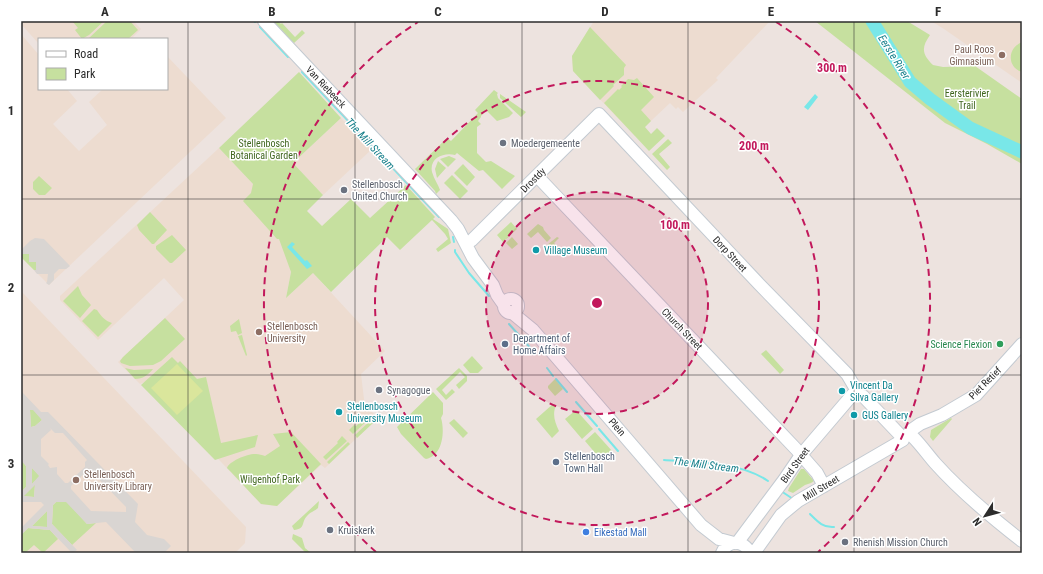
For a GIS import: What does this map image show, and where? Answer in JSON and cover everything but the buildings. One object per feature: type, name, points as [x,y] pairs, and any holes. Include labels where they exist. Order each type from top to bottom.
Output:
[{"type":"street","name":"Van Riebeeck","points":[[264,21],[450,220],[458,229],[466,244]]},
{"type":"street","name":"Drostdy","points":[[466,244],[472,240],[599,114]]},
{"type":"street","name":"Dorp Street","points":[[599,114],[846,374],[861,392],[990,516],[1022,541]]},
{"type":"street","name":"Church Street","points":[[537,176],[801,455],[817,473],[824,486]]},
{"type":"street","name":"Plein","points":[[466,244],[473,258],[493,285],[500,287],[512,305],[533,330],[701,525],[719,539],[736,543]]},
{"type":"street","name":"Piet Retief","points":[[908,436],[920,424],[942,415],[976,395],[1022,344]]},
{"type":"street","name":"Bird Street","points":[[721,553],[726,547],[736,543],[782,483],[801,455],[853,394],[861,392]]},
{"type":"street","name":"Mill Street","points":[[754,553],[784,512],[798,501],[908,436]]},
{"type":"street","name":"Plein","points":[[701,525],[701,530],[705,536],[721,553]]},
{"type":"street","points":[[736,543],[745,546],[750,553]]},
{"type":"shaded area","points":[[21,21],[133,21],[141,29],[132,38],[38,38],[38,43],[21,24]]},
{"type":"shaded area","points":[[594,21],[770,21],[716,78],[718,80],[683,112],[678,107],[676,109],[670,103],[635,136],[573,71],[572,56]]},
{"type":"shaded area","name":"Paul Roos Gimnasium","points":[[931,21],[1022,21],[1022,83],[944,29]]},
{"type":"shaded area","points":[[21,34],[38,54],[38,90],[68,90],[77,101],[53,124],[79,151],[107,125],[89,102],[102,90],[168,90],[168,57],[226,118],[49,285],[21,257]]},
{"type":"shaded area","points":[[341,118],[371,150],[323,195],[293,163]]},
{"type":"shaded area","name":"Stellenbosch University","points":[[219,148],[253,184],[283,246],[291,272],[286,298],[313,273],[385,351],[361,374],[366,406],[378,418],[325,468],[321,465],[277,506],[261,504],[145,382],[140,384],[118,362],[184,300],[164,278],[98,340],[60,300],[60,296]]},
{"type":"shaded area","points":[[35,238],[44,239],[70,266],[66,269],[59,269],[54,274],[54,280],[49,285],[46,283],[48,274],[37,274],[34,270],[36,270],[36,262],[29,262],[29,254],[21,254],[21,250]]},
{"type":"shaded area","points":[[21,291],[246,527],[245,543],[235,553],[21,553]]},
{"type":"shaded area","points":[[22,392],[41,412],[48,412],[138,504],[135,522],[147,535],[164,539],[171,546],[164,553],[136,553],[106,522],[87,524],[66,502],[56,502],[53,505],[52,524],[77,550],[72,553],[50,530],[28,528],[22,534],[21,553],[21,528],[44,505],[41,502],[21,502],[21,492],[26,487],[26,466],[21,460]],"holes":[[[30,410],[33,410],[42,420],[35,426],[31,427]],[[50,428],[55,433],[63,433],[87,460],[85,462],[85,467],[68,483],[65,483],[57,474],[57,467],[50,468],[48,465],[49,464],[41,456],[41,439],[51,430]],[[32,468],[39,476],[32,484]],[[88,470],[90,470],[126,507],[126,512],[91,511],[71,489],[71,486]],[[35,485],[34,497],[24,496]],[[47,511],[47,527],[32,526]]]},
{"type":"green space","points":[[104,21],[84,38],[81,38],[75,30],[78,28],[73,22]]},
{"type":"green space","points":[[107,21],[130,21],[138,30],[129,38],[89,38]]},
{"type":"green space","points":[[273,21],[282,23],[295,37],[302,30],[305,33],[294,43]]},
{"type":"green space","name":"Eersterivier Trail","points":[[815,21],[907,21],[930,35],[925,44],[924,51],[927,58],[933,65],[943,67],[975,66],[1022,99],[1022,164],[987,144],[945,123]]},
{"type":"green space","points":[[590,27],[626,65],[624,68],[624,75],[600,100],[573,71],[572,56]]},
{"type":"green space","points":[[1022,42],[1022,72],[1017,70],[1011,62],[1011,53],[1017,45]]},
{"type":"green space","name":"Stellenbosch Botanical Garden","points":[[299,72],[341,118],[293,163],[323,195],[307,211],[322,226],[351,199],[370,218],[406,185],[435,217],[433,219],[448,229],[451,243],[438,252],[436,249],[448,239],[432,220],[400,250],[387,237],[331,292],[313,273],[286,298],[291,272],[279,239],[277,239],[243,201],[251,193],[253,184],[219,148]]},
{"type":"green space","points":[[637,78],[654,97],[641,110],[651,121],[645,127],[651,134],[657,128],[665,136],[649,151],[604,103],[622,87],[621,86],[628,79],[634,80]]},
{"type":"green space","points":[[494,90],[498,93],[498,98],[513,113],[509,117],[497,121],[486,110],[478,121],[481,124],[477,127],[477,153],[486,162],[491,161],[515,176],[502,189],[483,170],[479,171],[457,153],[455,155],[446,154],[438,157],[433,163],[432,167],[433,175],[440,190],[436,194],[415,169],[447,138],[451,141],[478,113],[475,110]]},
{"type":"green space","points":[[500,94],[526,112],[521,117],[500,98]]},
{"type":"green space","points":[[668,139],[672,143],[659,154],[670,167],[667,170],[652,154]]},
{"type":"green space","points":[[449,156],[456,159],[448,167],[440,159]]},
{"type":"green space","points":[[438,161],[446,168],[437,178],[435,169]]},
{"type":"green space","points":[[463,164],[475,177],[467,186],[454,173]]},
{"type":"green space","points":[[452,175],[468,191],[460,199],[444,183]]},
{"type":"green space","points":[[39,176],[52,188],[45,195],[39,195],[33,189],[33,182]]},
{"type":"green space","points":[[150,212],[167,230],[154,244],[152,244],[139,230],[137,225]]},
{"type":"green space","points":[[511,222],[517,229],[503,242],[497,235]]},
{"type":"green space","points":[[538,224],[543,227],[551,238],[547,242],[538,232],[531,238],[527,234]]},
{"type":"green space","points":[[172,235],[186,250],[172,263],[170,263],[156,249],[156,246]]},
{"type":"green space","points":[[512,237],[518,244],[512,249],[506,243]]},
{"type":"green space","points":[[557,237],[559,238],[554,243],[558,247],[553,252],[547,245]]},
{"type":"green space","points":[[21,254],[29,254],[37,262],[36,270],[34,270],[21,257]]},
{"type":"green space","points":[[78,286],[82,295],[91,305],[80,318],[63,301]]},
{"type":"green space","points":[[94,309],[97,310],[105,320],[112,323],[98,337],[82,321]]},
{"type":"green space","points":[[165,318],[185,339],[161,361],[153,365],[130,366],[121,363],[120,361],[123,357]]},
{"type":"green space","points":[[239,319],[242,333],[238,335],[236,331],[231,332],[230,326]]},
{"type":"green space","points":[[242,335],[247,355],[246,356],[238,336]]},
{"type":"green space","points":[[766,350],[784,370],[780,374],[761,354]]},
{"type":"green space","points":[[472,356],[483,368],[478,373],[470,373],[463,365]]},
{"type":"green space","points":[[172,357],[178,363],[180,361],[197,379],[206,377],[221,443],[258,435],[255,447],[215,460],[141,385]]},
{"type":"green space","points":[[177,364],[203,391],[177,415],[151,388]]},
{"type":"green space","points":[[125,368],[134,370],[153,369],[145,376],[135,379]]},
{"type":"green space","points":[[459,368],[467,376],[467,381],[459,389],[456,385],[465,377],[460,372],[442,390],[446,395],[452,389],[455,392],[446,400],[436,389]]},
{"type":"green space","points":[[555,379],[563,389],[555,396],[548,386]]},
{"type":"green space","points":[[433,392],[443,403],[443,414],[441,418],[443,429],[439,448],[432,457],[426,459],[401,434],[397,427]]},
{"type":"green space","points":[[553,404],[556,405],[554,415],[559,431],[552,438],[536,419]]},
{"type":"green space","points":[[33,409],[42,420],[35,426],[31,427],[30,410]]},
{"type":"green space","points":[[576,410],[593,429],[582,439],[565,419]]},
{"type":"green space","points":[[367,416],[369,419],[353,434],[349,430],[354,425],[356,426]]},
{"type":"green space","points":[[951,418],[952,419],[933,441],[930,437],[931,430]]},
{"type":"green space","points":[[454,419],[468,433],[463,438],[449,423]]},
{"type":"green space","points":[[371,420],[373,423],[357,438],[355,435]]},
{"type":"green space","name":"Wilgenhof Park","points":[[291,432],[321,464],[277,506],[261,504],[227,468],[235,460],[244,456],[259,454],[265,456],[280,446],[273,434]]},
{"type":"green space","points":[[595,432],[613,452],[602,461],[585,441]]},
{"type":"green space","points":[[342,436],[347,441],[326,460],[323,457],[338,443],[337,442]]},
{"type":"green space","points":[[348,442],[350,444],[329,464],[327,462]]},
{"type":"green space","points":[[21,460],[26,466],[26,487],[21,492]]},
{"type":"green space","points":[[32,468],[40,476],[32,484]]},
{"type":"green space","points":[[801,469],[804,469],[814,481],[793,493],[788,491],[789,488]]},
{"type":"green space","points":[[35,484],[34,497],[23,496]]},
{"type":"green space","points":[[319,501],[318,508],[305,518],[302,527],[294,530],[292,526]]},
{"type":"green space","points":[[56,502],[67,502],[87,524],[96,523],[72,545],[52,524],[53,505]]},
{"type":"green space","points":[[47,511],[47,527],[32,526]]},
{"type":"green space","points":[[28,528],[50,530],[58,539],[43,553],[34,545],[25,553],[22,553],[22,534]]},
{"type":"green space","points":[[293,534],[302,538],[305,548],[311,553],[306,553],[292,539]]},
{"type":"water","points":[[815,94],[818,97],[808,110],[804,107]]},
{"type":"water","points":[[292,242],[295,244],[292,247],[312,266],[307,269],[287,247]]},
{"type":"waterway","name":"Eerste River","points":[[872,21],[910,82],[930,99],[970,128],[1022,152]]},
{"type":"waterway","name":"The Mill Stream","points":[[260,27],[288,57]]},
{"type":"waterway","name":"The Mill Stream","points":[[302,72],[439,217]]},
{"type":"waterway","name":"The Mill Stream","points":[[453,237],[454,242]]},
{"type":"waterway","name":"The Mill Stream","points":[[455,250],[469,273],[489,296]]},
{"type":"waterway","name":"The Mill Stream","points":[[509,324],[533,351]]},
{"type":"waterway","name":"The Mill Stream","points":[[547,368],[553,376]]},
{"type":"waterway","name":"The Mill Stream","points":[[556,379],[567,392]]},
{"type":"waterway","name":"The Mill Stream","points":[[576,402],[597,426]]},
{"type":"waterway","name":"The Mill Stream","points":[[599,429],[618,451]]},
{"type":"waterway","name":"The Mill Stream","points":[[664,460],[718,464],[745,470],[768,481]]},
{"type":"waterway","name":"The Mill Stream","points":[[781,491],[793,499]]},
{"type":"waterway","name":"The Mill Stream","points":[[810,514],[823,525],[834,527]]},
{"type":"place","name":"Paul Roos Gimnasium","points":[[1002,55]]},
{"type":"place","name":"Moedergemeente","points":[[503,143]]},
{"type":"place","name":"Stellenbosch United Church","points":[[344,190]]},
{"type":"place","name":"Village Museum","points":[[536,250]]},
{"type":"place","name":"Stellenbosch University","points":[[259,332]]},
{"type":"place","name":"Department of Home Affairs","points":[[505,344]]},
{"type":"place","name":"Science Flexion","points":[[1000,344]]},
{"type":"place","name":"Synagogue","points":[[379,390]]},
{"type":"place","name":"Vincent Da Silva Gallery","points":[[842,391]]},
{"type":"place","name":"Stellenbosch University Museum","points":[[339,412]]},
{"type":"place","name":"GUS Gallery","points":[[854,415]]},
{"type":"place","name":"Stellenbosch Town Hall","points":[[556,462]]},
{"type":"place","name":"Stellenbosch University Library","points":[[76,480]]},
{"type":"place","name":"Kruiskerk","points":[[330,530]]},
{"type":"place","name":"Eikestad Mall","points":[[586,532]]},
{"type":"place","name":"Rhenish Mission Church","points":[[845,542]]}]
